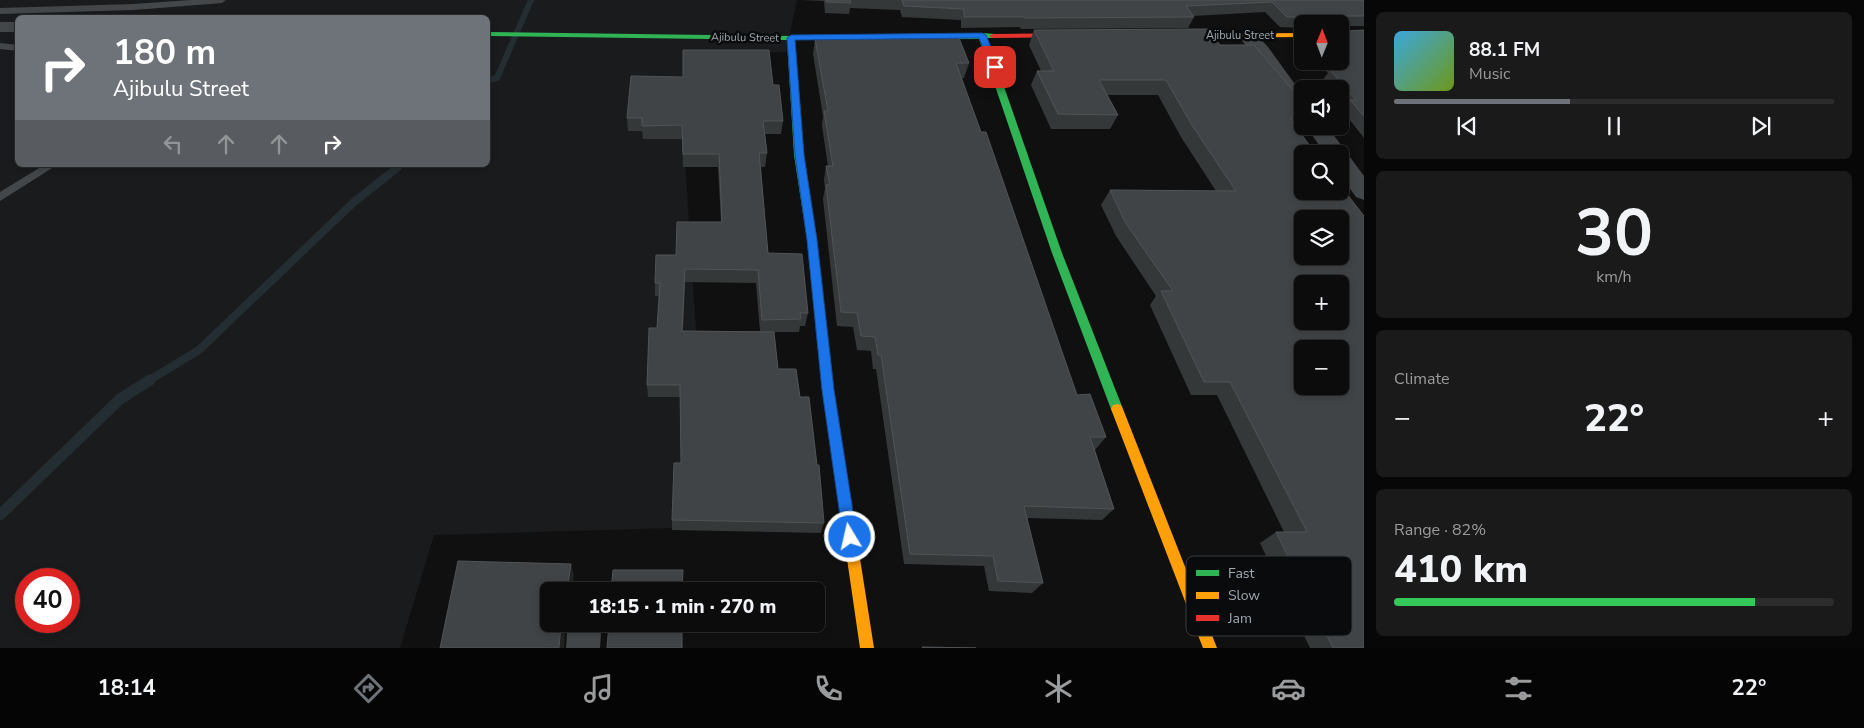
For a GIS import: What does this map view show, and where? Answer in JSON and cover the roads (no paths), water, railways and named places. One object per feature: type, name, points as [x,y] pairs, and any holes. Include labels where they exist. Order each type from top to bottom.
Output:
[{"type":"street","points":[[0,27],[15,27]]},
{"type":"street","name":"Ajibulu Street","points":[[490,34],[755,38],[1080,35]]},
{"type":"street","name":"Ajibulu Street","points":[[1168,36],[1294,34]]},
{"type":"street","points":[[982,35],[1057,252],[1186,588]]},
{"type":"street","points":[[1247,36],[1261,51],[1294,97]]},
{"type":"street","points":[[791,38],[799,155],[812,240],[828,390],[867,648]]},
{"type":"street","points":[[1349,171],[1364,192]]},
{"type":"street","points":[[1205,636],[1210,648]]},
{"type":"lane","points":[[0,12],[134,7],[222,0]]},
{"type":"lane","points":[[0,46],[15,48]]},
{"type":"lane","points":[[0,197],[49,167]]},
{"type":"waterway","points":[[490,80],[497,78],[531,0]]},
{"type":"waterway","points":[[148,381],[199,350],[354,202],[397,168]]},
{"type":"waterway","points":[[0,515],[120,399],[150,380]]}]
